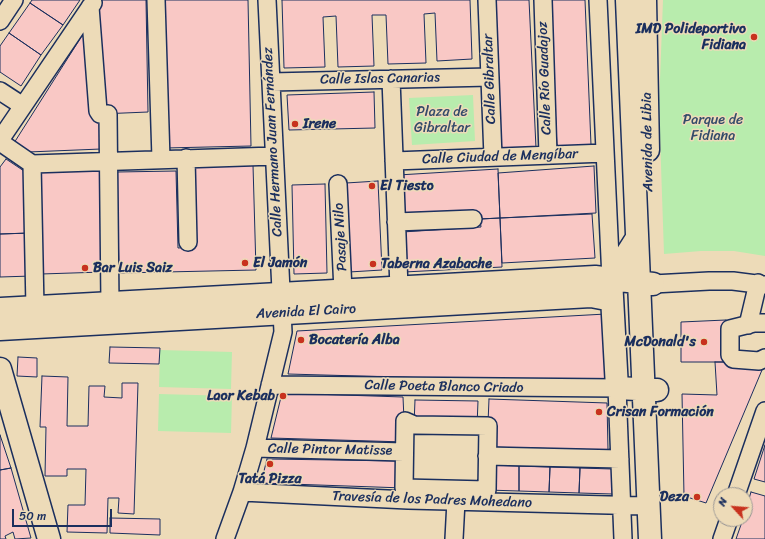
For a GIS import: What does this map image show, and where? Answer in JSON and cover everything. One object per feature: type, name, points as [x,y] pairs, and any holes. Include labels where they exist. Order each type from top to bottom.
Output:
[{"type":"main road","name":"Avenida de Libia","points":[[627,0],[637,238],[646,283]]},
{"type":"main road","name":"Avenida de Libia","points":[[644,0],[646,283],[650,390],[662,539]]},
{"type":"main road","points":[[637,238],[611,289],[617,388],[650,390]]},
{"type":"main road","name":"Avenida El Cairo","points":[[0,329],[281,304],[343,291],[590,277],[611,289]]},
{"type":"main road","points":[[611,289],[646,283]]},
{"type":"main road","name":"Avenida El Cairo","points":[[0,310],[110,304],[281,304],[596,296],[611,289]]},
{"type":"main road","points":[[0,369],[49,539]]},
{"type":"main road","name":"Avenida de Libia","points":[[650,390],[650,539]]},
{"type":"street","points":[[0,21],[14,0]]},
{"type":"street","points":[[156,0],[161,159]]},
{"type":"street","name":"Calle Hermano Juan Fernández","points":[[226,539],[255,448],[283,332],[267,0]]},
{"type":"street","name":"Calle Gibraltar","points":[[486,0],[493,157]]},
{"type":"street","name":"Calle Río Guadajoz","points":[[543,0],[548,155]]},
{"type":"street","points":[[598,0],[611,289]]},
{"type":"street","points":[[93,3],[0,141],[32,164],[274,156]]},
{"type":"street","points":[[93,3],[98,110],[100,114],[108,114],[110,304]]},
{"type":"street","name":"Calle Islas Canarias","points":[[271,82],[490,77]]},
{"type":"street","points":[[391,79],[399,288]]},
{"type":"street","points":[[0,91],[23,106]]},
{"type":"street","name":"Calle Ciudad de Mengíbar","points":[[394,161],[605,154]]},
{"type":"street","points":[[186,158],[188,242]]},
{"type":"street","points":[[32,164],[35,308]]},
{"type":"street","name":"Pasaje Nilo","points":[[338,184],[343,291]]},
{"type":"street","points":[[396,222],[473,219]]},
{"type":"street","points":[[646,283],[708,281],[762,284],[760,320],[730,329],[730,355],[733,359],[759,361],[765,358]]},
{"type":"street","name":"Calle Poeta Blanco Criado","points":[[270,385],[617,388]]},
{"type":"street","points":[[617,388],[623,539]]},
{"type":"street","points":[[739,487],[765,411]]},
{"type":"street","points":[[405,421],[414,425],[488,426],[487,456],[487,490],[404,488],[405,421]]},
{"type":"street","name":"Calle Pintor Matisse","points":[[255,448],[404,452]]},
{"type":"street","points":[[487,456],[620,459]]},
{"type":"street","name":"Travesía de los Padres Mohedano","points":[[242,492],[621,506]]},
{"type":"street","points":[[454,539],[456,501]]},
{"type":"street","points":[[621,506],[649,506]]},
{"type":"street","points":[[722,539],[726,527]]},
{"type":"green space","name":"Parque de Fidiana","points":[[663,0],[765,0],[765,256],[734,251],[701,251],[664,254],[659,106]]},
{"type":"green space","name":"Plaza de Gibraltar","points":[[473,95],[475,141],[412,145],[409,98]]},
{"type":"green space","points":[[160,350],[232,352],[231,389],[159,387]]},
{"type":"green space","points":[[159,394],[232,396],[231,433],[158,431]]},
{"type":"building","points":[[32,0],[80,0],[63,25],[30,3]]},
{"type":"building","points":[[102,0],[146,0],[148,112],[100,114],[99,5]]},
{"type":"building","points":[[161,0],[248,0],[251,146],[165,148]]},
{"type":"building","points":[[282,0],[470,0],[472,59],[437,61],[435,13],[424,14],[426,63],[388,64],[386,15],[372,15],[374,66],[338,67],[336,16],[323,17],[325,67],[284,68]]},
{"type":"building","points":[[494,0],[529,0],[536,148],[500,150]]},
{"type":"building","points":[[550,0],[585,0],[591,145],[557,147]]},
{"type":"building","points":[[30,3],[63,25],[41,55],[9,33]]},
{"type":"building","points":[[85,31],[100,114],[101,149],[28,152],[14,143]]},
{"type":"building","points":[[9,33],[41,55],[21,86],[0,72],[0,46]]},
{"type":"building","points":[[374,92],[375,128],[289,130],[287,95]]},
{"type":"building","points":[[6,159],[30,175],[30,233],[0,234],[0,167]]},
{"type":"building","points":[[253,165],[256,270],[119,273],[117,172],[176,171],[178,248],[193,247],[191,166]]},
{"type":"building","points":[[594,166],[596,213],[500,218],[498,173]]},
{"type":"building","points":[[498,169],[500,218],[480,219],[479,212],[400,215],[398,175]]},
{"type":"building","points":[[101,171],[103,272],[41,274],[39,172]]},
{"type":"building","points":[[378,181],[382,270],[349,272],[346,183]]},
{"type":"building","points":[[325,184],[327,273],[294,274],[292,185]]},
{"type":"building","points":[[592,214],[595,258],[502,263],[500,218]]},
{"type":"building","points":[[500,218],[502,267],[404,272],[402,232],[481,227],[480,219]]},
{"type":"building","points":[[30,233],[32,276],[0,277],[0,234]]},
{"type":"building","points":[[606,314],[609,383],[288,374],[297,331]]},
{"type":"building","name":"McDonald's","points":[[726,320],[729,362],[681,362],[681,322]]},
{"type":"building","points":[[110,347],[160,348],[159,364],[109,363]]},
{"type":"building","points":[[18,357],[37,358],[37,377],[17,376]]},
{"type":"building","points":[[715,362],[745,362],[762,370],[706,503],[684,496],[682,394],[717,395]]},
{"type":"building","points":[[42,376],[68,377],[67,426],[88,426],[89,386],[105,386],[104,397],[122,398],[122,383],[138,383],[134,514],[118,513],[119,498],[108,498],[107,533],[67,532],[68,505],[85,505],[86,469],[67,469],[67,476],[45,476],[46,427],[40,427]]},
{"type":"building","points":[[282,393],[403,397],[405,442],[271,438]]},
{"type":"building","points":[[489,399],[607,403],[608,450],[487,447]]},
{"type":"building","points":[[415,400],[478,401],[477,426],[414,425]]},
{"type":"building","points":[[0,435],[11,468],[0,470]]},
{"type":"building","points":[[765,445],[765,482],[754,479]]},
{"type":"building","points":[[267,459],[404,461],[404,488],[261,483]]},
{"type":"building","points":[[488,465],[519,466],[519,491],[487,490]]},
{"type":"building","points":[[519,466],[550,467],[549,492],[519,491]]},
{"type":"building","points":[[550,467],[580,468],[579,493],[549,492]]},
{"type":"building","points":[[11,468],[31,538],[15,539],[13,532],[5,536],[6,539],[0,539],[0,470]]},
{"type":"building","points":[[580,468],[612,469],[613,494],[579,493]]},
{"type":"building","points":[[753,493],[765,496],[765,539],[736,539],[740,527],[753,527]]},
{"type":"building","points":[[110,518],[160,519],[160,535],[110,533]]},
{"type":"place","name":"IMD Polideportivo Fidiana","points":[[754,37]]},
{"type":"place","name":"Irene","points":[[295,124]]},
{"type":"place","name":"El Tiesto","points":[[372,186]]},
{"type":"place","name":"El Jamón","points":[[245,263]]},
{"type":"place","name":"Taberna Azabache","points":[[373,264]]},
{"type":"place","name":"Bar Luis Saiz","points":[[85,268]]},
{"type":"place","name":"Bocatería Alba","points":[[301,340]]},
{"type":"place","name":"McDonald's","points":[[704,342]]},
{"type":"place","name":"Laor Kebab","points":[[283,396]]},
{"type":"place","name":"Crisan Formación","points":[[599,412]]},
{"type":"place","name":"Tatá Pizza","points":[[270,464]]},
{"type":"place","name":"Deza","points":[[697,497]]}]
